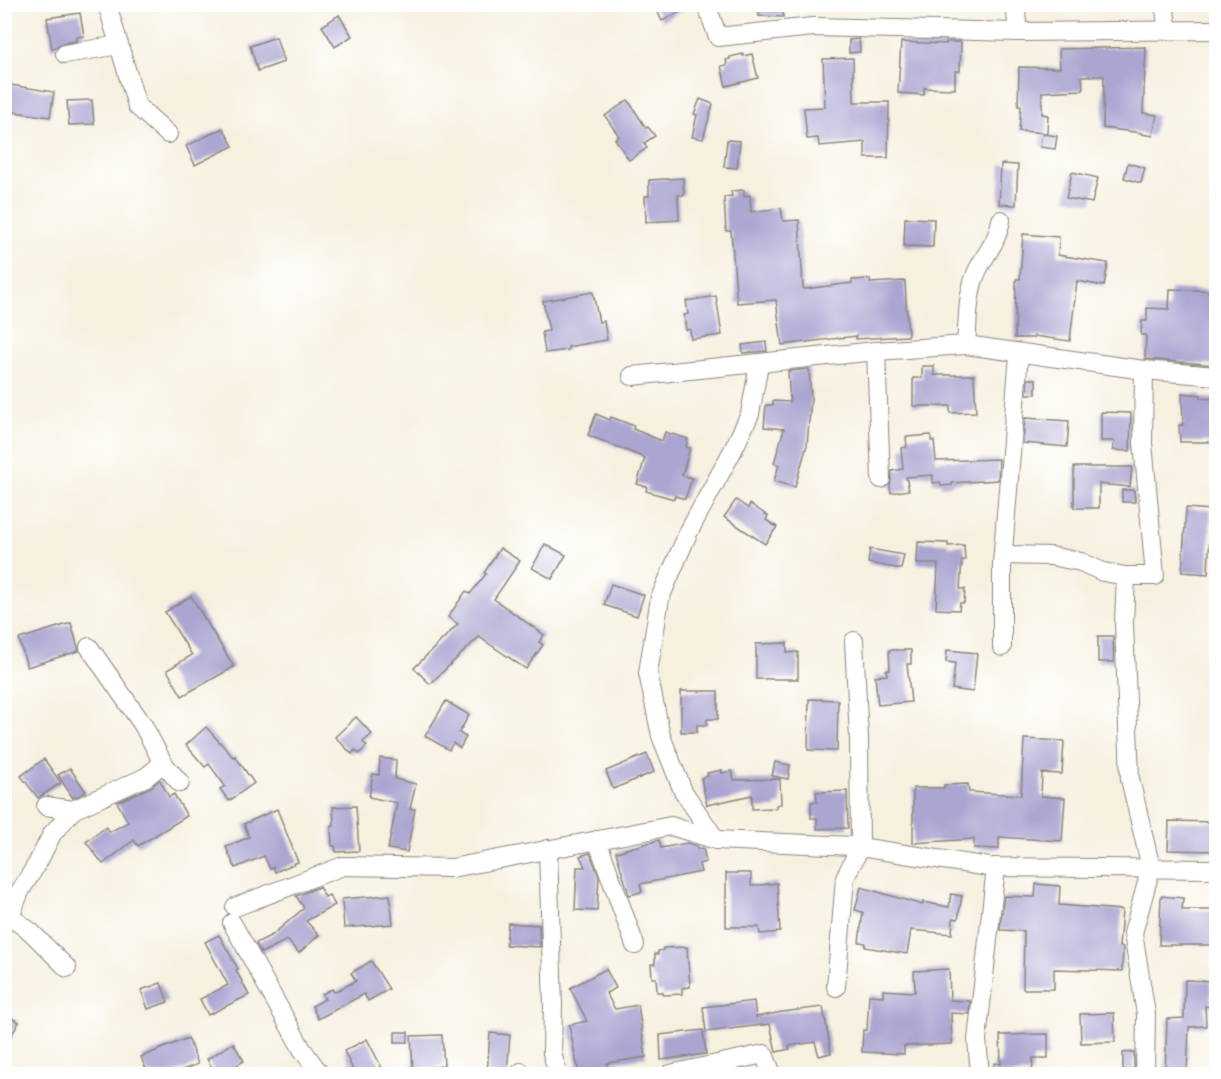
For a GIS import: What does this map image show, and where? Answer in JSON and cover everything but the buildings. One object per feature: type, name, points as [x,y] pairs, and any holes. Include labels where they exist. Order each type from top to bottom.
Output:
[{"type":"street","points":[[107,4],[136,106],[168,134]]},
{"type":"street","points":[[706,4],[718,37],[813,27],[1018,32],[1216,30]]},
{"type":"street","points":[[1015,4],[1018,32]]},
{"type":"street","points":[[1164,4],[1168,31]]},
{"type":"street","points":[[66,54],[119,45]]},
{"type":"street","points":[[966,345],[974,278],[999,233],[1000,220]]},
{"type":"street","points":[[632,376],[876,351],[966,345],[1144,370],[1216,376]]},
{"type":"street","points":[[876,351],[881,479]]},
{"type":"street","points":[[1002,647],[1003,555],[1019,354]]},
{"type":"street","points":[[716,840],[683,790],[661,736],[648,673],[660,598],[689,531],[750,414],[759,364]]},
{"type":"street","points":[[1003,555],[1051,556],[1081,562],[1102,572],[1126,576],[1155,576],[1143,443],[1144,370]]},
{"type":"street","points":[[1126,576],[1124,623],[1130,779],[1151,868],[1133,933],[1146,1014],[1145,1074]]},
{"type":"street","points":[[836,987],[845,878],[860,847],[859,739],[854,641]]},
{"type":"street","points":[[89,647],[143,725],[163,764],[180,783]]},
{"type":"street","points":[[68,968],[31,932],[6,918],[38,864],[52,834],[73,810],[146,777],[163,764]]},
{"type":"street","points":[[46,806],[73,810]]},
{"type":"street","points":[[320,1074],[302,1048],[234,915],[343,866],[452,868],[671,826],[716,840],[860,847],[996,867],[1216,869]]},
{"type":"street","points":[[597,840],[635,945]]},
{"type":"street","points":[[548,849],[553,1006],[552,1053],[558,1074]]},
{"type":"street","points":[[980,1074],[977,1040],[996,867]]},
{"type":"street","points":[[670,1074],[764,1054],[772,1074]]}]
